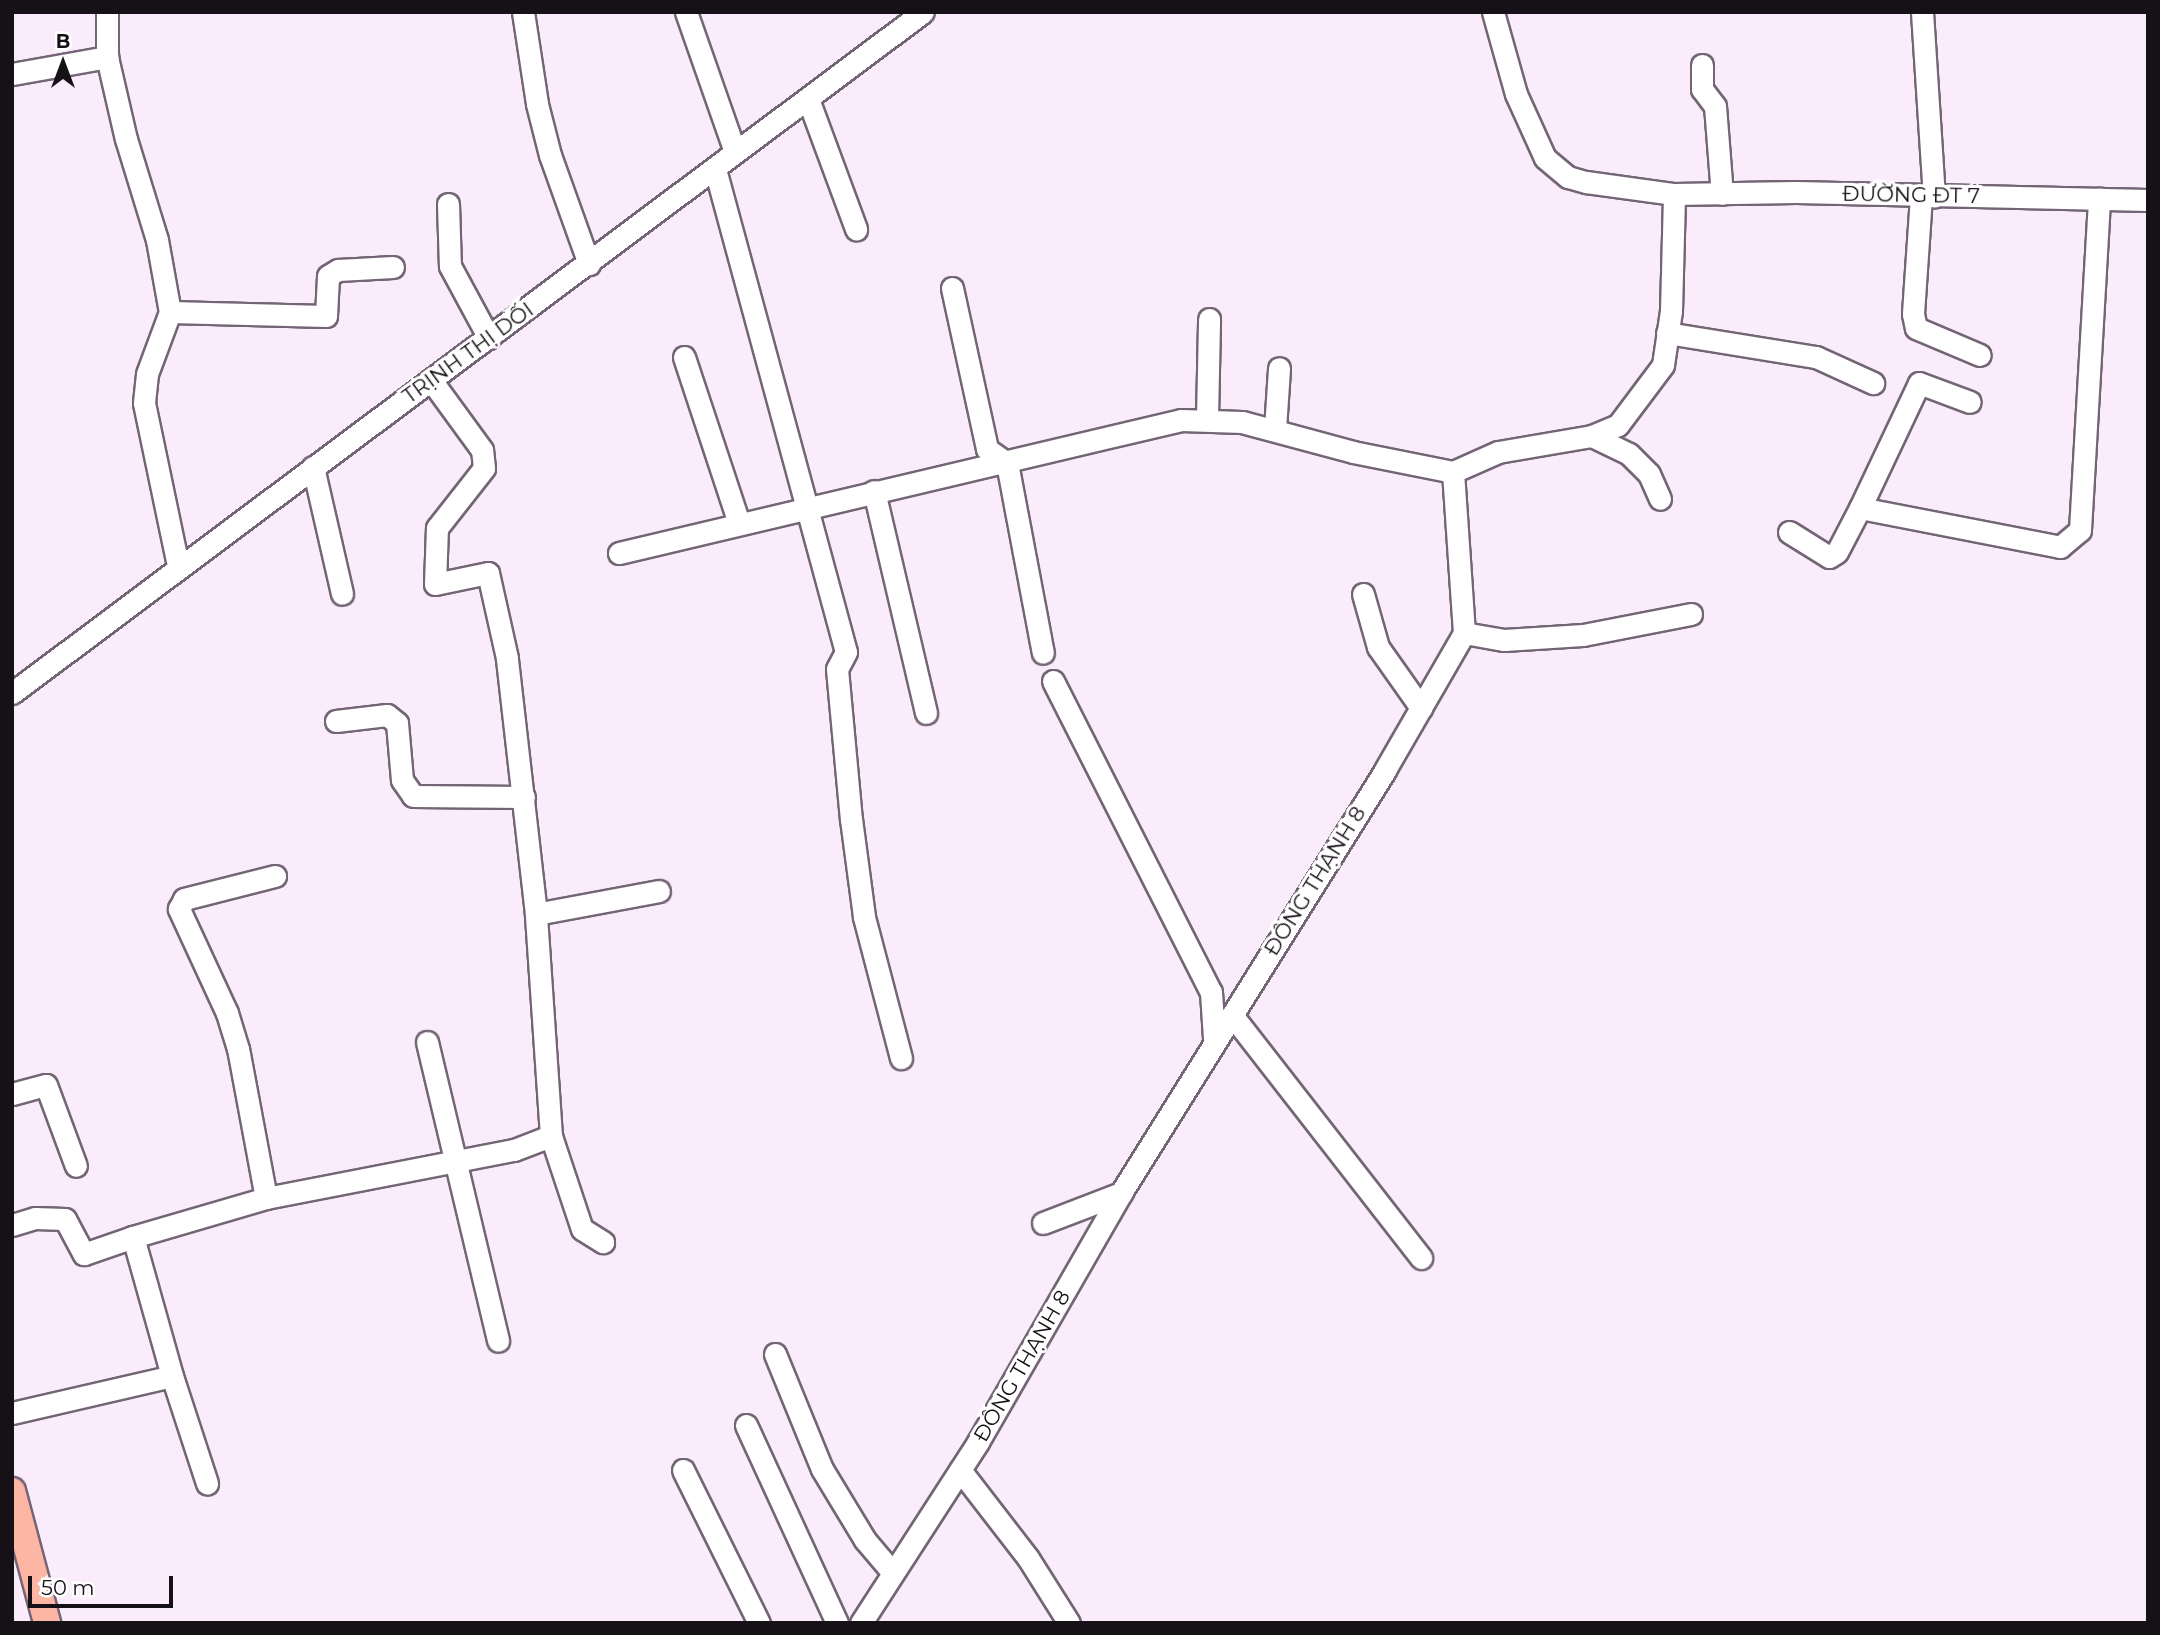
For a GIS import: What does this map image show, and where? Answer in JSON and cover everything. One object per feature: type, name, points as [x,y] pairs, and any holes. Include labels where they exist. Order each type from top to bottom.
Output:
[{"type":"main road","points":[[12,1491],[47,1623]]},
{"type":"street","points":[[107,12],[107,57],[126,139],[158,240],[170,312],[147,374],[145,403],[178,566]]},
{"type":"street","points":[[523,12],[537,104],[550,155],[589,264]]},
{"type":"street","points":[[686,12],[735,152]]},
{"type":"street","name":"TRỊNH THỊ DỐI","points":[[12,693],[178,566],[589,264],[923,12]]},
{"type":"street","points":[[619,552],[807,505],[1007,463],[1181,420],[1208,418],[1275,429],[1353,452],[1453,472],[1498,452],[1592,436],[1618,425],[1650,386],[1663,365],[1674,194],[1586,182],[1556,169],[1545,158],[1516,94],[1493,12]]},
{"type":"street","points":[[1922,12],[1927,197],[1913,314],[1916,328],[1980,355]]},
{"type":"street","points":[[12,74],[107,57]]},
{"type":"street","points":[[1702,65],[1702,89],[1715,106],[1722,194]]},
{"type":"street","points":[[808,99],[856,229]]},
{"type":"street","points":[[715,169],[846,652],[837,669],[851,819],[864,917],[901,1058]]},
{"type":"street","name":"ĐƯỜNG ĐT 7","points":[[1674,194],[2148,200]]},
{"type":"street","points":[[1860,508],[2060,547],[2080,530],[2099,199]]},
{"type":"street","points":[[448,204],[450,266],[489,338]]},
{"type":"street","points":[[170,312],[326,316],[328,276],[338,270],[393,267]]},
{"type":"street","points":[[953,288],[987,449],[1007,463],[1043,653]]},
{"type":"street","points":[[1208,418],[1209,319]]},
{"type":"street","points":[[1667,333],[1816,358],[1873,383]]},
{"type":"street","points":[[684,357],[739,523]]},
{"type":"street","points":[[1275,429],[1279,368]]},
{"type":"street","points":[[431,380],[482,450],[484,468],[436,528],[435,584],[488,573],[507,658],[524,797],[536,915],[551,1136],[582,1229],[603,1242]]},
{"type":"street","points":[[1789,532],[1829,557],[1837,552],[1919,383],[1970,402]]},
{"type":"street","points":[[1592,436],[1629,454],[1649,474],[1660,499]]},
{"type":"street","points":[[313,467],[342,594]]},
{"type":"street","points":[[1453,472],[1464,633],[1504,640],[1583,635],[1691,614]]},
{"type":"street","points":[[874,491],[926,713]]},
{"type":"street","points":[[1363,594],[1378,647],[1421,708]]},
{"type":"street","name":"ĐÔNG THẠNH 8","points":[[862,1623],[960,1469],[1102,1231],[1121,1193],[1421,708],[1464,633]]},
{"type":"street","points":[[1053,681],[1211,992],[1214,1039]]},
{"type":"street","points":[[336,721],[387,715],[397,723],[402,780],[413,796],[524,797]]},
{"type":"street","points":[[266,1198],[238,1049],[227,1013],[179,909],[184,899],[275,876]]},
{"type":"street","points":[[536,915],[659,891]]},
{"type":"street","points":[[1231,1015],[1420,1258]]},
{"type":"street","points":[[427,1042],[453,1162],[498,1341]]},
{"type":"street","points":[[12,1094],[46,1084],[76,1166]]},
{"type":"street","points":[[12,1225],[35,1218],[65,1219],[84,1254],[266,1198],[514,1150],[551,1136]]},
{"type":"street","points":[[1043,1223],[1121,1193]]},
{"type":"street","points":[[133,1237],[172,1376],[207,1483]]},
{"type":"street","points":[[775,1354],[822,1469],[865,1540],[892,1573]]},
{"type":"street","points":[[12,1413],[172,1376]]},
{"type":"street","points":[[746,1425],[837,1623]]},
{"type":"street","points":[[960,1469],[1028,1558],[1069,1623]]},
{"type":"street","points":[[683,1470],[759,1623]]}]
